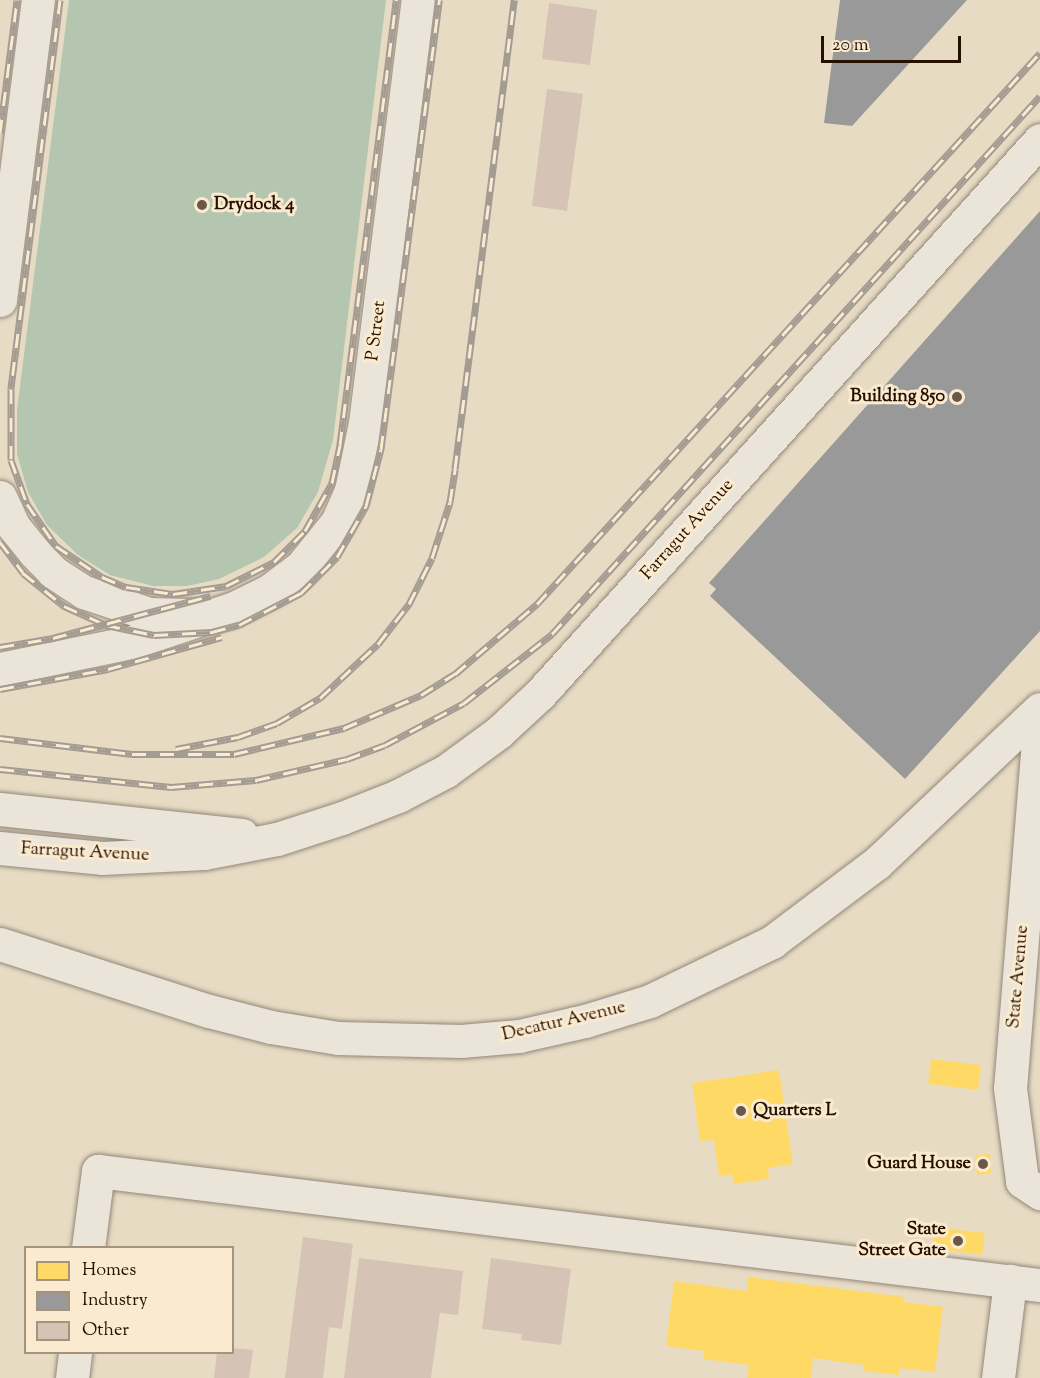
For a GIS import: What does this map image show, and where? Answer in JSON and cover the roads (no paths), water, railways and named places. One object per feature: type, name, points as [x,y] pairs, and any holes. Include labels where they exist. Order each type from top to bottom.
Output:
[{"type":"street","points":[[0,300],[38,0]]},
{"type":"street","name":"P Street","points":[[234,608],[269,591],[300,568],[337,522],[351,490],[365,423],[418,0]]},
{"type":"street","name":"Farragut Avenue","points":[[0,848],[102,858],[152,858],[204,853],[277,839],[389,800],[446,771],[499,732],[540,694],[1040,140]]},
{"type":"street","points":[[0,497],[14,527],[34,552],[53,572],[84,592],[148,614],[198,614],[234,608]]},
{"type":"street","points":[[0,669],[132,642],[234,608]]},
{"type":"street","name":"Decatur Avenue","points":[[0,944],[209,1011],[271,1027],[338,1038],[461,1041],[519,1036],[585,1022],[650,1001],[772,942],[877,863],[1040,709]]},
{"type":"street","name":"State Avenue","points":[[1040,716],[1010,1088],[1022,1181],[1040,1193]]},
{"type":"street","name":"Farragut Avenue","points":[[0,809],[277,839]]},
{"type":"street","points":[[88,1246],[98,1171],[1025,1283],[998,1378]]},
{"type":"street","points":[[72,1378],[75,1354]]},
{"type":"railway","points":[[0,133],[17,0]]},
{"type":"railway","points":[[60,0],[11,389],[11,460],[27,504],[56,546],[102,577],[126,587],[173,594],[226,586],[274,562],[305,531],[332,483],[340,445],[396,0]]},
{"type":"railway","points":[[0,542],[23,573],[64,606],[106,625],[154,635],[212,632],[239,625],[301,593],[337,557],[366,506],[381,449],[439,0]]},
{"type":"railway","points":[[176,749],[238,737],[277,723],[320,698],[378,644],[409,604],[432,558],[450,502],[455,469],[514,0]]},
{"type":"railway","points":[[0,738],[132,754],[234,754],[344,728],[421,695],[455,674],[537,604],[1040,53]]},
{"type":"railway","points":[[0,769],[171,787],[256,780],[347,759],[385,745],[464,703],[552,634],[1040,96]]},
{"type":"railway","points":[[0,647],[53,638],[210,596]]},
{"type":"railway","points":[[0,689],[108,669],[222,637]]},
{"type":"place","name":"Drydock 4","points":[[202,205]]},
{"type":"place","name":"Building 850","points":[[957,397]]},
{"type":"place","name":"Quarters L","points":[[741,1111]]},
{"type":"place","name":"Guard House","points":[[983,1164]]},
{"type":"place","name":"State Street Gate","points":[[958,1241]]}]
